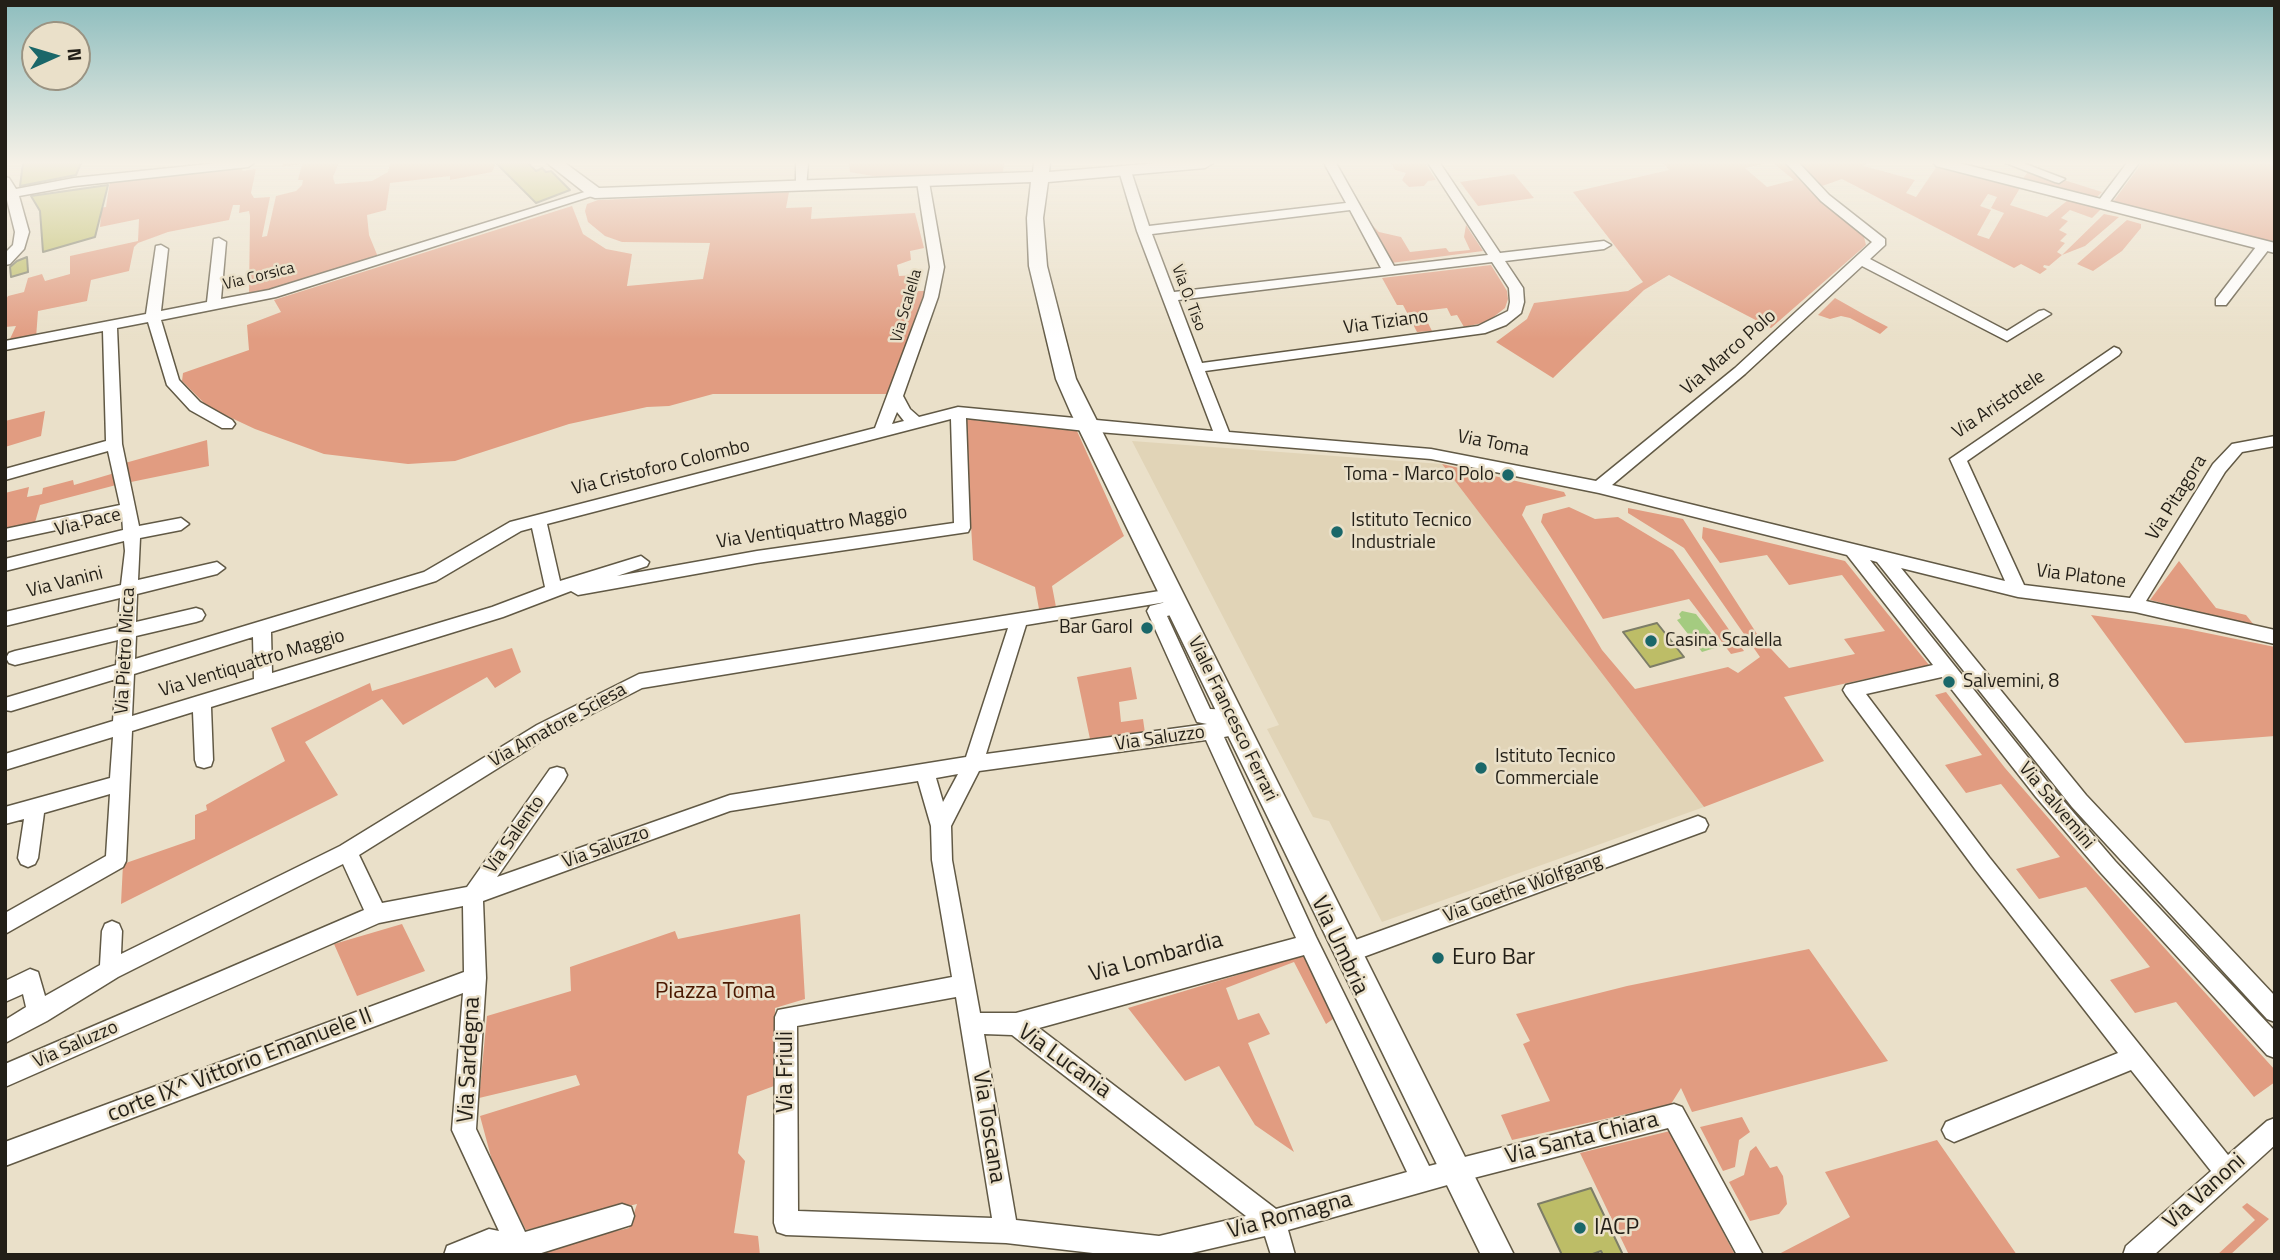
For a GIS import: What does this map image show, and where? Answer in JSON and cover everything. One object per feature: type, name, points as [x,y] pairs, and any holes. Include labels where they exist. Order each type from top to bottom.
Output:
[{"type":"street","points":[[5,261],[19,246],[22,232],[19,222]]},
{"type":"street","name":"Via Corsica","points":[[5,345],[271,294],[503,222]]},
{"type":"street","name":"Via Scalella","points":[[881,432],[897,396],[931,297],[937,267],[930,222]]},
{"type":"street","name":"Viale Francesco Ferrari","points":[[1035,222],[1038,267],[1066,379],[1086,426],[1175,601],[1226,725],[1347,953],[1458,1170],[1498,1255]]},
{"type":"street","name":"Via O. Tiso","points":[[1141,222],[1223,436]]},
{"type":"street","points":[[1144,231],[1221,222]]},
{"type":"street","points":[[1363,222],[1389,269]]},
{"type":"street","name":"Via Tiziano","points":[[1196,368],[1480,330],[1501,322],[1514,313],[1517,302],[1516,288],[1473,222]]},
{"type":"street","name":"Via Marco Polo","points":[[1600,487],[1740,371],[1880,242],[1855,222]]},
{"type":"street","points":[[2171,222],[2269,247],[2221,302]]},
{"type":"street","points":[[5,237],[22,232]]},
{"type":"street","points":[[214,306],[219,242]]},
{"type":"street","points":[[1169,297],[1604,245]]},
{"type":"street","points":[[161,249],[153,317],[173,382],[195,406],[227,424]]},
{"type":"street","points":[[1862,260],[2007,337],[2043,314]]},
{"type":"street","name":"Via Pietro Micca","points":[[5,924],[116,861],[133,533],[114,444],[110,326]]},
{"type":"street","name":"Via Aristotele","points":[[2018,591],[1958,459],[2115,352]]},
{"type":"street","points":[[897,396],[904,412],[916,423]]},
{"type":"street","name":"Via Cristoforo Colombo","points":[[11,704],[430,576],[516,526],[538,520],[958,412],[1086,426]]},
{"type":"street","name":"Via Ventiquattro Maggio","points":[[554,591],[596,588],[757,557],[930,530],[962,528],[958,412]]},
{"type":"street","name":"Via Toma","points":[[1086,426],[1432,454],[1600,487],[1883,558]]},
{"type":"street","name":"Via Pitagora","points":[[2135,605],[2219,468],[2237,448],[2275,441]]},
{"type":"street","points":[[5,475],[114,444]]},
{"type":"street","points":[[5,535],[129,509]]},
{"type":"street","points":[[538,520],[554,591]]},
{"type":"street","name":"Via Pace","points":[[5,565],[133,533],[181,524]]},
{"type":"street","name":"Via Salvemini","points":[[1853,551],[2035,782],[2108,867],[2275,1047]]},
{"type":"street","name":"Via Platone","points":[[1883,558],[2018,591],[2135,605],[2275,638]]},
{"type":"street","name":"Via Salvemini","points":[[1883,558],[2079,801],[2275,1012]]},
{"type":"street","name":"Via Ventiquattro Maggio","points":[[5,762],[263,681],[497,612],[641,562]]},
{"type":"street","name":"Via Vanini","points":[[5,619],[216,568]]},
{"type":"street","name":"Via Amatore Sciesa","points":[[5,1032],[110,970],[347,852],[544,730],[639,681],[1018,620],[1175,601]]},
{"type":"street","points":[[15,658],[196,615]]},
{"type":"street","points":[[941,826],[973,764],[1018,620]]},
{"type":"street","points":[[262,628],[263,681]]},
{"type":"street","points":[[1947,669],[1852,690],[1982,863],[2227,1173]]},
{"type":"street","points":[[202,701],[204,760]]},
{"type":"street","name":"Via Saluzzo","points":[[5,1076],[377,914],[473,895],[730,803],[1226,725]]},
{"type":"street","name":"Via Umbria","points":[[1226,725],[1309,944],[1423,1180]]},
{"type":"street","points":[[925,774],[941,826],[942,860],[971,1023]]},
{"type":"street","name":"Via Salento","points":[[473,895],[557,775]]},
{"type":"street","points":[[5,816],[120,783]]},
{"type":"street","points":[[28,858],[35,807]]},
{"type":"street","name":"Via Goethe Wolfgang","points":[[1347,953],[1698,825]]},
{"type":"street","points":[[347,852],[377,914]]},
{"type":"street","name":"Via Sardegna","points":[[473,895],[475,978],[464,1130],[520,1250]]},
{"type":"street","points":[[110,970],[112,931]]},
{"type":"street","name":"Via Lombardia","points":[[1016,1024],[1309,944]]},
{"type":"street","name":"corte IX^ Vittorio Emanuele II","points":[[5,1154],[475,978]]},
{"type":"street","points":[[5,992],[30,979],[39,1014]]},
{"type":"street","name":"Via Friuli","points":[[786,1223],[786,1017],[964,985]]},
{"type":"street","name":"Via Lucania","points":[[971,1023],[1016,1024],[1273,1222]]},
{"type":"street","name":"Via Toscana","points":[[971,1023],[1006,1231]]},
{"type":"street","points":[[1954,1130],[2135,1057]]},
{"type":"street","name":"Via Santa Chiara","points":[[1458,1170],[1674,1115],[1751,1255]]},
{"type":"street","name":"Via Vanoni","points":[[2136,1255],[2275,1129]]},
{"type":"street","name":"Via Romagna","points":[[786,1223],[1006,1231],[1159,1248],[1273,1222],[1458,1170]]},
{"type":"street","points":[[456,1255],[489,1241],[520,1250],[622,1216]]},
{"type":"street","points":[[1273,1222],[1283,1255]]},
{"type":"shaded area","points":[[1132,441],[1442,464],[1704,807],[1382,922],[1329,821],[1313,817],[1267,729],[1279,725]]},
{"type":"shaded area","points":[[1682,611],[1696,614],[1721,646],[1702,652],[1677,620],[1681,618],[1679,614]]},
{"type":"green space","points":[[100,222],[125,222],[100,227]]},
{"type":"green space","points":[[139,222],[220,222],[168,232],[138,243],[134,247],[129,271],[91,280],[87,301],[38,311],[36,338],[9,341],[16,326],[5,327],[5,301],[8,296],[24,292],[28,278],[42,274],[45,281],[70,274],[70,256],[138,241]]},
{"type":"green space","points":[[250,222],[265,222],[262,237],[267,236],[270,222],[368,222],[369,235],[378,257],[243,297],[249,294]]},
{"type":"green space","points":[[522,222],[578,222],[583,234],[606,249],[632,254],[627,286],[703,279],[710,243],[622,242],[605,236],[588,222],[917,222],[924,248],[910,251],[911,260],[897,265],[899,276],[918,275],[918,291],[927,291],[887,394],[713,394],[669,406],[647,407],[569,424],[455,461],[408,464],[324,454],[255,429],[208,407],[182,381],[183,373],[249,350],[247,325],[281,312],[274,300]]},
{"type":"green space","points":[[1368,222],[1379,232],[1401,237],[1410,252],[1446,248],[1449,252],[1470,250],[1464,237],[1466,225],[1483,251],[1391,263]]},
{"type":"green space","points":[[1596,222],[1846,222],[1864,237],[1866,245],[1771,328],[1669,275],[1644,290],[1553,378],[1496,342],[1527,319],[1534,303],[1628,291],[1643,282]]},
{"type":"green space","points":[[1925,222],[1984,222],[1977,235],[1989,239],[1999,222],[2067,222],[2059,230],[2067,234],[2060,241],[2065,243],[2057,252],[2062,255],[2049,266],[2044,265],[2047,269],[2040,274],[2021,264],[2014,268]]},
{"type":"green space","points":[[2096,222],[2113,222],[2085,246],[2062,255]]},
{"type":"green space","points":[[2125,222],[2141,224],[2141,228],[2122,251],[2093,271],[2077,264]]},
{"type":"green space","points":[[2185,222],[2275,222],[2275,245]]},
{"type":"green space","points":[[1491,265],[1507,291],[1505,308],[1487,322],[1464,327],[1457,315],[1451,316],[1447,308],[1422,311],[1432,331],[1417,332],[1403,305],[1397,305],[1382,278]]},
{"type":"green space","points":[[1835,298],[1888,327],[1880,334],[1850,318],[1841,316],[1830,319],[1818,315]]},
{"type":"green space","points":[[45,411],[41,436],[5,447],[5,421]]},
{"type":"green space","points":[[965,419],[1077,431],[1124,536],[1052,586],[1056,607],[1039,609],[1035,587],[973,560]]},
{"type":"green space","points":[[207,440],[209,466],[131,482],[125,463]]},
{"type":"green space","points":[[1442,464],[1564,492],[1566,496],[1526,506],[1522,515],[1602,650],[1635,689],[1728,667],[1738,673],[1760,657],[1684,548],[1628,513],[1628,508],[1683,519],[1757,634],[1789,668],[1855,654],[1844,639],[1885,631],[1842,575],[1789,585],[1767,555],[1720,563],[1702,538],[1703,527],[1845,561],[1929,665],[1784,697],[1824,761],[1704,807]]},
{"type":"green space","points":[[118,472],[120,484],[40,505],[34,526],[5,533],[5,493],[29,487],[27,497],[42,494],[43,488],[73,480],[74,485]]},
{"type":"green space","points":[[1569,507],[1595,519],[1618,517],[1673,550],[1744,651],[1731,654],[1689,599],[1603,619],[1541,522],[1543,514]]},
{"type":"green space","points":[[2179,561],[2216,608],[2246,615],[2254,625],[2150,600]]},
{"type":"green space","points":[[2091,615],[2187,629],[2275,647],[2275,736],[2185,743]]},
{"type":"green space","points":[[512,648],[521,672],[495,688],[487,677],[403,725],[382,699],[305,742],[338,795],[121,904],[123,864],[195,839],[195,815],[207,810],[206,805],[285,761],[271,728],[370,683],[372,691]]},
{"type":"green space","points":[[1131,667],[1137,699],[1119,702],[1121,722],[1143,719],[1145,733],[1090,739],[1077,677]]},
{"type":"green space","points":[[1946,692],[2005,768],[2083,858],[2275,1070],[2275,1082],[2254,1097],[2176,1002],[2135,1013],[2110,980],[2150,967],[2086,887],[2039,899],[2016,869],[2060,857],[2001,784],[1966,793],[1945,765],[1982,755],[1935,695]]},
{"type":"green space","name":"Piazza Toma","points":[[800,914],[805,999],[775,1008],[774,1086],[747,1096],[738,1153],[745,1161],[734,1233],[758,1236],[760,1255],[539,1255],[536,1250],[629,1228],[637,1204],[526,1230],[494,1168],[480,1116],[580,1085],[576,1075],[479,1098],[487,1016],[571,991],[570,967],[675,931],[678,939]]},
{"type":"green space","points":[[402,924],[425,971],[357,996],[334,944]]},
{"type":"green space","points":[[1809,949],[1888,1061],[1692,1112],[1681,1088],[1671,1104],[1512,1140],[1501,1115],[1550,1101],[1523,1044],[1530,1041],[1516,1014],[1627,986]]},
{"type":"green space","points":[[1304,955],[1333,1019],[1326,1024],[1294,962],[1226,988],[1238,1020],[1259,1013],[1270,1034],[1248,1043],[1294,1152],[1255,1125],[1219,1066],[1185,1081],[1128,1008]]},
{"type":"green space","points":[[1742,1117],[1750,1132],[1739,1140],[1735,1167],[1723,1171],[1700,1127]]},
{"type":"green space","points":[[1670,1131],[1735,1255],[1629,1255],[1580,1153]]},
{"type":"green space","points":[[1937,1140],[2017,1255],[1777,1255],[1850,1217],[1825,1172]]},
{"type":"green space","points":[[1756,1146],[1770,1168],[1777,1166],[1783,1176],[1787,1204],[1779,1214],[1750,1221],[1729,1182],[1744,1175],[1750,1151]]},
{"type":"green space","points":[[2247,1203],[2269,1219],[2230,1255],[2217,1255],[2255,1220],[2242,1207]]},
{"type":"building","points":[[41,222],[99,222],[95,237],[43,252]]},
{"type":"building","points":[[27,257],[28,272],[11,277],[10,267]]},
{"type":"building","name":"Casina Scalella","points":[[1657,623],[1684,657],[1650,667],[1623,632]]},
{"type":"building","name":"IACP","points":[[1591,1188],[1623,1255],[1603,1255],[1601,1251],[1590,1255],[1562,1255],[1538,1204]]},
{"type":"place","name":"Toma - Marco Polo","points":[[1508,475]]},
{"type":"place","name":"Istituto Tecnico Industriale","points":[[1337,532]]},
{"type":"place","name":"Bar Garol","points":[[1147,628]]},
{"type":"place","name":"Casina Scalella","points":[[1651,641]]},
{"type":"place","name":"Salvemini, 8","points":[[1949,682]]},
{"type":"place","name":"Istituto Tecnico Commerciale","points":[[1481,768]]},
{"type":"place","name":"Euro Bar","points":[[1438,958]]},
{"type":"place","name":"IACP","points":[[1580,1228]]}]
